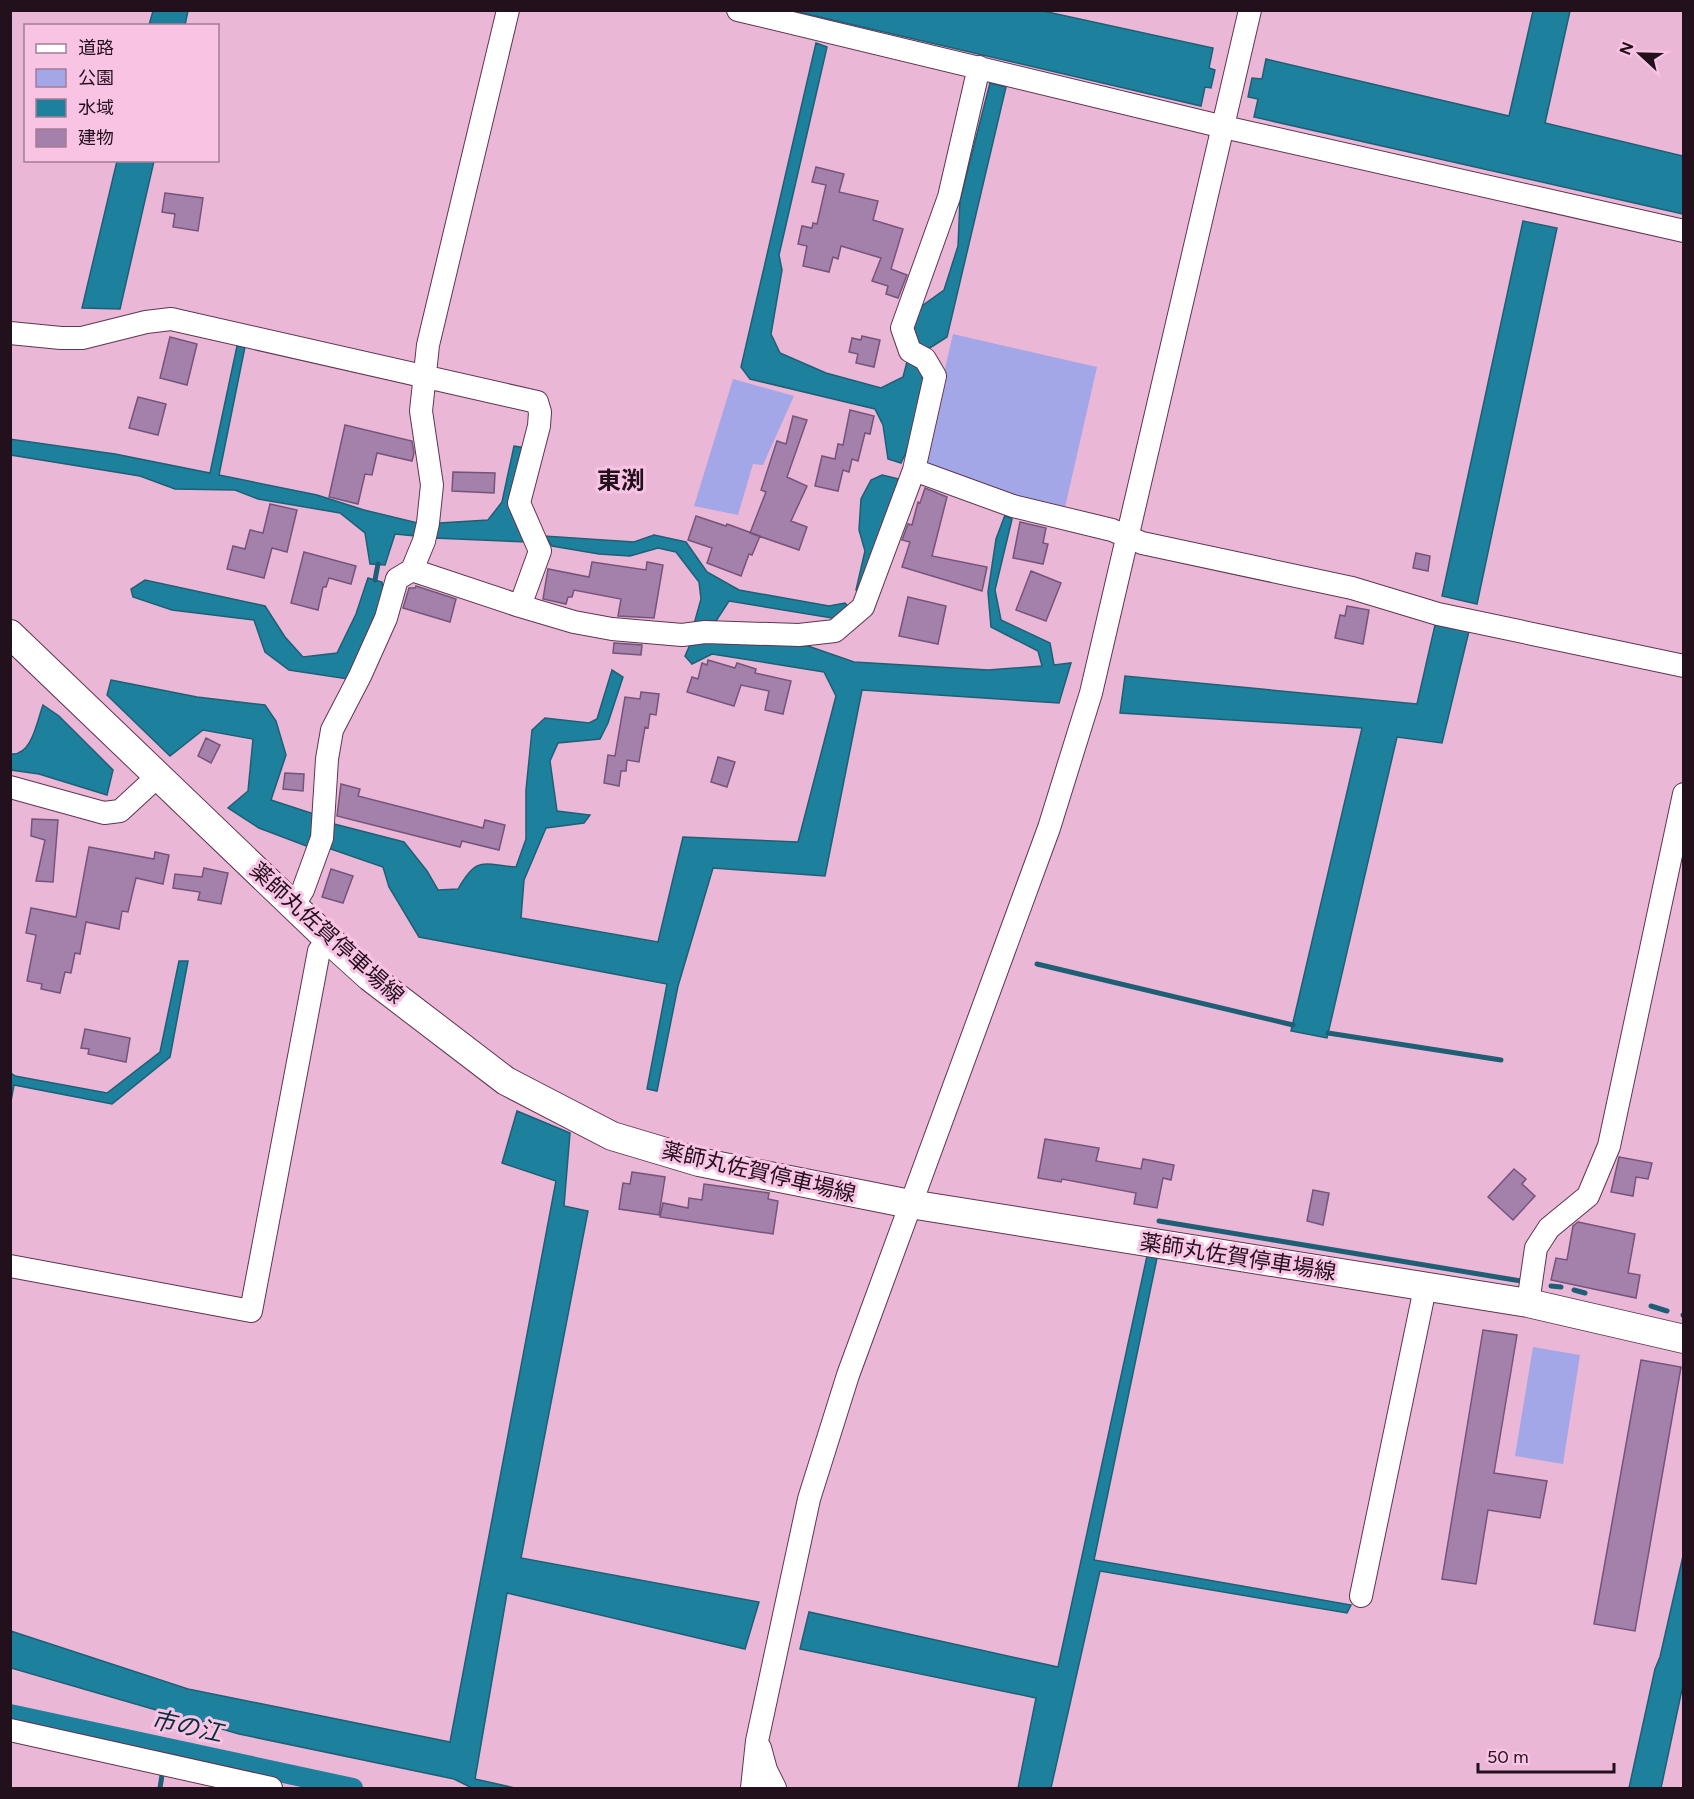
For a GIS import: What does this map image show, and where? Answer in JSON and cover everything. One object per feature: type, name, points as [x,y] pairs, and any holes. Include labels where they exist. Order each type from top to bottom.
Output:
[{"type":"main road","name":"薬師丸佐賀停車場線","points":[[10,634],[370,977],[506,1081],[612,1136],[699,1162],[910,1204],[1528,1303],[1683,1339]]},
{"type":"street","points":[[293,906],[303,890],[322,833],[327,759],[332,730],[387,618],[397,579],[412,570],[426,532],[432,486],[421,411],[428,345],[508,10]]},
{"type":"street","points":[[738,10],[1224,127],[1683,231]]},
{"type":"street","points":[[752,1788],[757,1741],[809,1499],[848,1376],[1049,828],[1091,693],[1250,10]]},
{"type":"street","points":[[412,570],[574,622],[612,629],[682,635],[698,633],[799,635],[835,631],[863,607],[914,470],[935,376],[917,355],[902,328],[949,197],[979,67]]},
{"type":"street","points":[[10,333],[82,338],[146,322],[171,319],[537,402],[540,412],[539,426],[519,503],[535,541],[520,606]]},
{"type":"street","points":[[914,470],[1013,506],[1112,530],[1142,543],[1352,588],[1438,614],[1683,666]]},
{"type":"street","points":[[10,786],[104,813],[120,811],[158,776]]},
{"type":"street","points":[[1528,1303],[1536,1248],[1549,1228],[1588,1196],[1608,1146],[1683,794]]},
{"type":"street","points":[[10,1266],[251,1311],[320,951],[328,939]]},
{"type":"street","points":[[1361,1596],[1425,1288]]},
{"type":"street","points":[[10,1730],[271,1788]]},
{"type":"street","points":[[757,1741],[766,1770],[775,1788]]},
{"type":"green space","points":[[953,334],[1097,367],[1064,512],[923,463]]},
{"type":"green space","points":[[733,379],[794,396],[763,465],[753,464],[738,515],[694,506]]},
{"type":"green space","points":[[1533,1347],[1580,1355],[1563,1464],[1515,1456]]},
{"type":"water","points":[[153,10],[188,11],[185,24],[149,24]]},
{"type":"water","points":[[794,11],[1043,11],[1213,48],[1209,68],[1215,70],[1211,88],[1205,87],[1201,106]]},
{"type":"water","points":[[1533,11],[1570,11],[1545,123],[1683,156],[1683,214],[1254,117],[1258,99],[1248,97],[1252,78],[1262,79],[1266,59],[1509,116]]},
{"type":"water","points":[[816,43],[827,47],[779,255],[782,270],[771,334],[780,353],[826,373],[881,388],[903,377],[908,358],[918,365],[927,389],[909,446],[901,463],[888,459],[883,425],[875,409],[750,379],[741,367]]},
{"type":"water","points":[[990,83],[1006,87],[947,337],[922,353],[912,323],[919,308],[944,290],[958,246],[960,200]]},
{"type":"water","points":[[117,162],[154,162],[120,309],[82,308]]},
{"type":"water","points":[[1523,221],[1557,228],[1477,604],[1442,596]]},
{"type":"water","points":[[237,346],[245,347],[219,475],[317,495],[364,510],[418,523],[415,536],[395,534],[385,565],[370,564],[365,533],[340,513],[258,499],[235,490],[175,489],[140,476],[11,455],[10,439],[115,454],[210,473]]},
{"type":"water","points":[[514,446],[525,448],[528,542],[434,538],[440,523],[488,520],[502,502]]},
{"type":"water","points":[[882,475],[899,479],[861,591],[856,590],[865,551],[859,530],[861,499],[871,480]]},
{"type":"water","points":[[1005,515],[1012,519],[995,590],[1001,620],[1050,643],[1054,665],[1071,663],[1059,703],[862,690],[825,876],[713,868],[678,986],[657,1091],[647,1089],[667,984],[419,937],[389,887],[383,867],[328,848],[334,824],[404,842],[427,871],[438,890],[458,889],[470,871],[481,864],[516,867],[526,839],[526,790],[532,730],[545,718],[589,723],[597,719],[612,670],[623,677],[608,723],[600,739],[558,743],[550,761],[557,811],[590,815],[584,823],[546,828],[524,880],[521,918],[658,942],[683,837],[798,842],[836,696],[824,672],[712,654],[692,664],[685,656],[692,640],[717,639],[808,646],[854,662],[988,670],[1042,666],[1038,651],[991,627],[988,592],[996,539]]},
{"type":"water","points":[[654,535],[686,542],[707,572],[739,590],[829,606],[845,603],[852,610],[838,619],[729,601],[716,621],[694,624],[701,599],[699,582],[676,552],[658,548],[630,556],[599,554],[552,546],[545,536],[634,542]]},
{"type":"water","points":[[368,578],[382,582],[384,594],[348,679],[289,670],[265,652],[254,620],[172,610],[133,597],[131,589],[145,580],[265,606],[285,637],[303,657],[337,653],[356,614]]},
{"type":"water","points":[[1435,625],[1469,631],[1442,743],[1397,737],[1327,1038],[1291,1031],[1362,728],[1120,713],[1125,676],[1417,704]]},
{"type":"water","points":[[111,680],[197,697],[265,705],[276,721],[286,755],[271,800],[317,815],[309,847],[259,828],[228,808],[248,791],[253,739],[203,730],[170,756],[107,695]]},
{"type":"water","points":[[43,705],[59,716],[113,770],[107,795],[39,774],[11,770],[11,754],[18,753],[29,744]]},
{"type":"water","points":[[179,961],[188,961],[170,1057],[112,1104],[14,1085],[11,1101],[11,1073],[15,1076],[107,1093],[160,1052]]},
{"type":"water","points":[[517,1111],[570,1133],[564,1206],[588,1211],[521,1558],[759,1602],[745,1649],[507,1593],[475,1779],[515,1788],[472,1788],[454,1779],[239,1734],[11,1668],[11,1631],[188,1689],[450,1742],[556,1181],[502,1163]]},
{"type":"water","points":[[1147,1256],[1157,1258],[1094,1560],[1351,1605],[1347,1613],[1100,1571],[1051,1788],[1018,1788],[1036,1698],[800,1649],[809,1612],[1058,1667]]},
{"type":"water","points":[[1683,1556],[1683,1685],[1661,1788],[1629,1788],[1655,1669],[1660,1657]]},
{"type":"building","points":[[816,167],[844,174],[839,192],[878,201],[873,220],[903,229],[891,269],[907,275],[898,298],[886,294],[888,286],[872,281],[881,258],[841,246],[838,259],[833,257],[829,272],[803,266],[807,246],[798,244],[802,226],[812,228],[813,223],[817,224],[826,185],[812,182]]},
{"type":"building","points":[[165,193],[203,198],[198,231],[173,227],[175,214],[162,212]]},
{"type":"building","points":[[862,336],[880,340],[874,367],[856,363],[858,354],[849,352],[852,338],[861,340]]},
{"type":"building","points":[[170,337],[197,344],[187,385],[160,378]]},
{"type":"building","points":[[138,397],[166,404],[158,435],[129,428]]},
{"type":"building","points":[[850,410],[874,416],[870,434],[865,433],[858,461],[852,459],[849,472],[843,470],[838,491],[815,486],[822,456],[835,459],[838,444],[843,445]]},
{"type":"building","points":[[793,416],[807,420],[787,477],[807,486],[791,521],[807,527],[799,550],[750,533],[766,492],[761,490],[777,441],[786,444]]},
{"type":"building","points":[[345,425],[412,441],[414,453],[412,461],[377,453],[372,475],[365,474],[358,504],[329,497]]},
{"type":"building","points":[[453,472],[495,473],[494,493],[452,491]]},
{"type":"building","points":[[925,488],[947,497],[932,556],[987,567],[982,591],[902,567],[910,542],[902,540],[908,524],[912,525],[918,502],[920,503]]},
{"type":"building","points":[[270,504],[297,510],[287,552],[272,548],[264,578],[227,569],[233,546],[245,549],[250,530],[263,533]]},
{"type":"building","points":[[696,516],[760,536],[752,555],[749,554],[741,576],[707,563],[712,548],[688,540]]},
{"type":"building","points":[[1020,522],[1046,528],[1043,543],[1048,544],[1043,564],[1013,558]]},
{"type":"building","points":[[304,552],[356,566],[351,584],[329,578],[326,587],[323,587],[318,610],[291,603]]},
{"type":"building","points":[[1416,553],[1430,556],[1428,571],[1413,568]]},
{"type":"building","points":[[592,562],[646,570],[647,562],[663,565],[654,618],[618,616],[621,599],[574,590],[566,604],[543,599],[548,569],[589,577]]},
{"type":"building","points":[[1031,571],[1061,583],[1046,621],[1016,610]]},
{"type":"building","points":[[416,586],[456,599],[450,622],[403,608],[409,588]]},
{"type":"building","points":[[908,597],[946,606],[938,644],[899,636]]},
{"type":"building","points":[[1347,606],[1369,610],[1363,644],[1335,638],[1340,615],[1345,616]]},
{"type":"building","points":[[614,643],[642,645],[641,655],[613,653]]},
{"type":"building","points":[[708,660],[735,668],[737,663],[756,669],[755,673],[791,681],[783,714],[765,710],[769,691],[741,685],[734,706],[687,692],[692,677],[698,679],[702,663],[707,665]]},
{"type":"building","points":[[641,692],[659,694],[656,715],[650,714],[648,728],[645,727],[639,762],[627,760],[626,771],[621,771],[619,786],[604,783],[608,755],[615,756],[625,697],[640,699]]},
{"type":"building","points":[[206,738],[220,745],[211,763],[198,756]]},
{"type":"building","points":[[718,757],[735,762],[727,787],[711,782]]},
{"type":"building","points":[[285,773],[304,774],[303,791],[283,789]]},
{"type":"building","points":[[341,784],[360,789],[358,796],[483,828],[485,820],[505,825],[499,850],[462,841],[460,847],[337,816]]},
{"type":"building","points":[[32,819],[58,820],[53,882],[36,881],[45,840],[31,836]]},
{"type":"building","points":[[89,847],[154,859],[155,852],[169,855],[163,884],[136,878],[128,912],[122,911],[119,929],[86,922],[80,954],[75,953],[71,973],[65,972],[60,993],[41,989],[42,984],[27,981],[36,935],[26,933],[31,908],[76,917]]},
{"type":"building","points":[[204,868],[228,873],[221,904],[198,900],[200,892],[173,888],[175,874],[202,877]]},
{"type":"building","points":[[331,869],[353,876],[343,903],[322,897]]},
{"type":"building","points":[[85,1029],[130,1038],[126,1062],[88,1054],[89,1049],[81,1048]]},
{"type":"building","points":[[1045,1139],[1099,1148],[1096,1161],[1141,1169],[1143,1159],[1174,1165],[1171,1180],[1163,1178],[1157,1208],[1134,1204],[1136,1193],[1062,1179],[1061,1182],[1038,1178]]},
{"type":"building","points":[[1619,1157],[1652,1163],[1648,1179],[1636,1177],[1633,1196],[1611,1192]]},
{"type":"building","points":[[1514,1169],[1526,1179],[1522,1184],[1535,1196],[1513,1220],[1488,1197]]},
{"type":"building","points":[[632,1172],[665,1177],[659,1215],[619,1209],[623,1183],[630,1184]]},
{"type":"building","points":[[704,1184],[769,1193],[768,1199],[778,1201],[773,1234],[660,1217],[663,1203],[688,1208],[689,1198],[702,1200]]},
{"type":"building","points":[[1313,1190],[1329,1193],[1323,1225],[1307,1221]]},
{"type":"building","points":[[1578,1222],[1635,1234],[1628,1273],[1640,1275],[1636,1298],[1551,1280],[1556,1258],[1567,1260],[1573,1226]]},
{"type":"building","points":[[1483,1330],[1517,1335],[1494,1473],[1547,1481],[1540,1518],[1488,1510],[1476,1584],[1442,1579]]},
{"type":"building","points":[[1641,1360],[1681,1367],[1635,1631],[1594,1624]]},
{"type":"waterway","points":[[375,580],[378,564]]},
{"type":"waterway","points":[[1037,964],[1293,1025]]},
{"type":"waterway","points":[[1328,1033],[1501,1060]]},
{"type":"waterway","points":[[1159,1221],[1521,1281]]},
{"type":"waterway","points":[[1551,1286],[1561,1287]]},
{"type":"waterway","points":[[1574,1290],[1585,1293]]},
{"type":"waterway","points":[[1651,1306],[1667,1311]]},
{"type":"waterway","name":"市の江","points":[[10,1714],[353,1788]]},
{"type":"waterway","points":[[160,1788],[162,1775]]},
{"type":"district","name":"東渕","points":[[621,480]]}]
